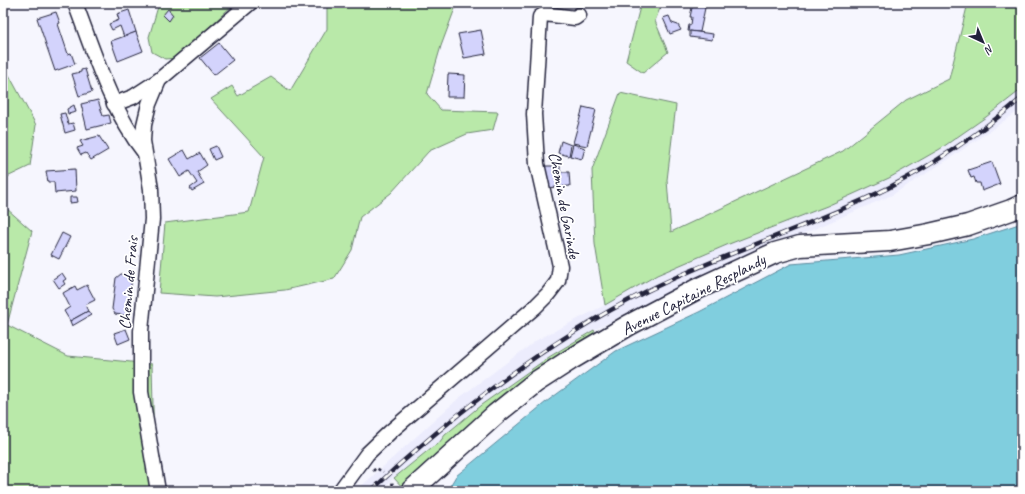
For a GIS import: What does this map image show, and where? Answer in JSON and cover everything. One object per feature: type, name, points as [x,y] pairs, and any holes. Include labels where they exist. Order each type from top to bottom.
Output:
[{"type":"main road","name":"Avenue Capitaine Resplandy","points":[[411,491],[496,414],[536,382],[629,325],[717,280],[775,253],[800,246],[890,241],[929,234],[968,224],[1022,205]]},
{"type":"street","points":[[75,3],[114,104],[145,153]]},
{"type":"street","name":"Chemin de Frais","points":[[114,104],[133,97],[159,80],[250,3]]},
{"type":"street","name":"Chemin de Garinde","points":[[340,491],[367,454],[390,432],[535,307],[558,281],[560,266],[537,164],[534,114],[540,17],[545,14],[575,18],[579,15]]},
{"type":"street","name":"Chemin de Frais","points":[[158,491],[141,392],[141,331],[152,219],[151,189],[143,141],[144,125],[149,104],[159,80]]},
{"type":"path","points":[[391,491],[393,488],[392,481]]},
{"type":"shaded area","points":[[1022,89],[1022,108],[949,159],[892,195],[691,280],[594,330],[549,357],[481,405],[445,435],[439,443],[394,478],[381,491],[356,491],[459,398],[537,340],[605,305],[657,275],[729,244],[827,206],[889,178],[940,149],[986,117]]},
{"type":"green space","points":[[160,3],[235,3],[176,58],[165,59],[152,52],[149,37]]},
{"type":"green space","points":[[327,3],[457,3],[441,46],[427,94],[441,110],[498,112],[493,130],[467,134],[429,151],[391,193],[360,217],[352,250],[334,279],[285,290],[215,297],[159,293],[165,223],[249,212],[264,157],[211,99],[232,86],[238,96],[271,77],[290,91],[327,29]]},
{"type":"green space","points":[[641,3],[662,3],[655,21],[668,52],[643,73],[626,61]]},
{"type":"green space","points":[[968,3],[1022,3],[1022,89],[986,117],[940,149],[889,178],[827,206],[729,244],[657,275],[605,305],[595,244],[592,170],[620,93],[676,105],[667,180],[671,232],[843,151],[906,100],[949,79]]},
{"type":"green space","points":[[9,75],[36,125],[30,166],[3,179],[3,77]]},
{"type":"green space","points":[[3,204],[32,231],[7,325],[68,356],[152,364],[155,491],[3,491]]},
{"type":"green space","points":[[594,330],[597,335],[403,488],[394,478],[439,443],[445,435],[481,405],[549,357]]},
{"type":"water","points":[[1022,223],[1022,491],[447,491],[456,476],[546,402],[616,351],[699,312],[791,264],[899,255],[973,239]]},
{"type":"building","points":[[693,3],[706,3],[700,32],[688,31],[689,25],[691,25],[692,17],[690,17]]},
{"type":"building","points":[[168,9],[173,15],[169,21],[163,15]]},
{"type":"building","points":[[129,10],[136,32],[124,37],[120,26],[112,30],[109,24],[119,20],[117,14]]},
{"type":"building","points":[[56,12],[60,23],[58,24],[68,54],[71,53],[75,64],[55,71],[37,18]]},
{"type":"building","points":[[669,16],[672,23],[678,25],[681,30],[670,34],[663,18]]},
{"type":"building","points":[[481,30],[486,54],[464,58],[458,34]]},
{"type":"building","points":[[690,31],[713,34],[712,40],[690,37]]},
{"type":"building","points":[[136,32],[143,51],[118,61],[111,41]]},
{"type":"building","points":[[219,43],[233,60],[214,75],[200,58]]},
{"type":"building","points":[[85,69],[92,92],[79,96],[72,74],[81,72],[81,70]]},
{"type":"building","points":[[448,74],[465,75],[464,97],[447,97]]},
{"type":"building","points":[[98,100],[103,116],[109,115],[111,123],[87,129],[81,104]]},
{"type":"building","points":[[74,105],[76,112],[68,114],[67,109]]},
{"type":"building","points":[[583,107],[596,110],[587,146],[573,143]]},
{"type":"building","points":[[65,113],[68,124],[73,123],[75,130],[65,133],[60,114]]},
{"type":"building","points":[[99,136],[108,150],[91,160],[86,153],[81,155],[77,148],[83,146],[80,141]]},
{"type":"building","points":[[561,141],[571,145],[569,156],[558,153]]},
{"type":"building","points":[[573,144],[585,148],[582,159],[570,156]]},
{"type":"building","points":[[216,146],[221,157],[214,160],[209,149]]},
{"type":"building","points":[[184,150],[189,159],[200,153],[207,165],[197,172],[204,184],[192,191],[190,188],[197,183],[189,171],[180,177],[169,159]]},
{"type":"building","points":[[992,162],[1000,184],[982,191],[980,183],[976,183],[974,177],[971,178],[968,170]]},
{"type":"building","points":[[544,166],[560,166],[560,172],[569,172],[570,186],[546,188]]},
{"type":"building","points":[[75,169],[76,191],[55,193],[54,182],[48,182],[46,171]]},
{"type":"building","points":[[70,197],[77,197],[78,202],[70,203]]},
{"type":"building","points":[[62,233],[70,237],[59,259],[51,255]]},
{"type":"building","points":[[62,273],[66,279],[63,281],[65,284],[59,288],[53,279]]},
{"type":"building","points":[[121,274],[132,275],[128,316],[115,314],[112,309],[116,278]]},
{"type":"building","points":[[87,285],[95,300],[85,305],[88,311],[70,321],[64,311],[70,307],[63,293],[75,286],[77,290]]},
{"type":"building","points":[[88,311],[91,315],[72,326],[70,321]]},
{"type":"building","points":[[126,329],[130,339],[118,344],[114,333]]},
{"type":"railway","points":[[371,491],[403,461],[464,410],[522,366],[583,326],[647,291],[677,277],[828,215],[906,179],[957,147],[1022,98]]}]
